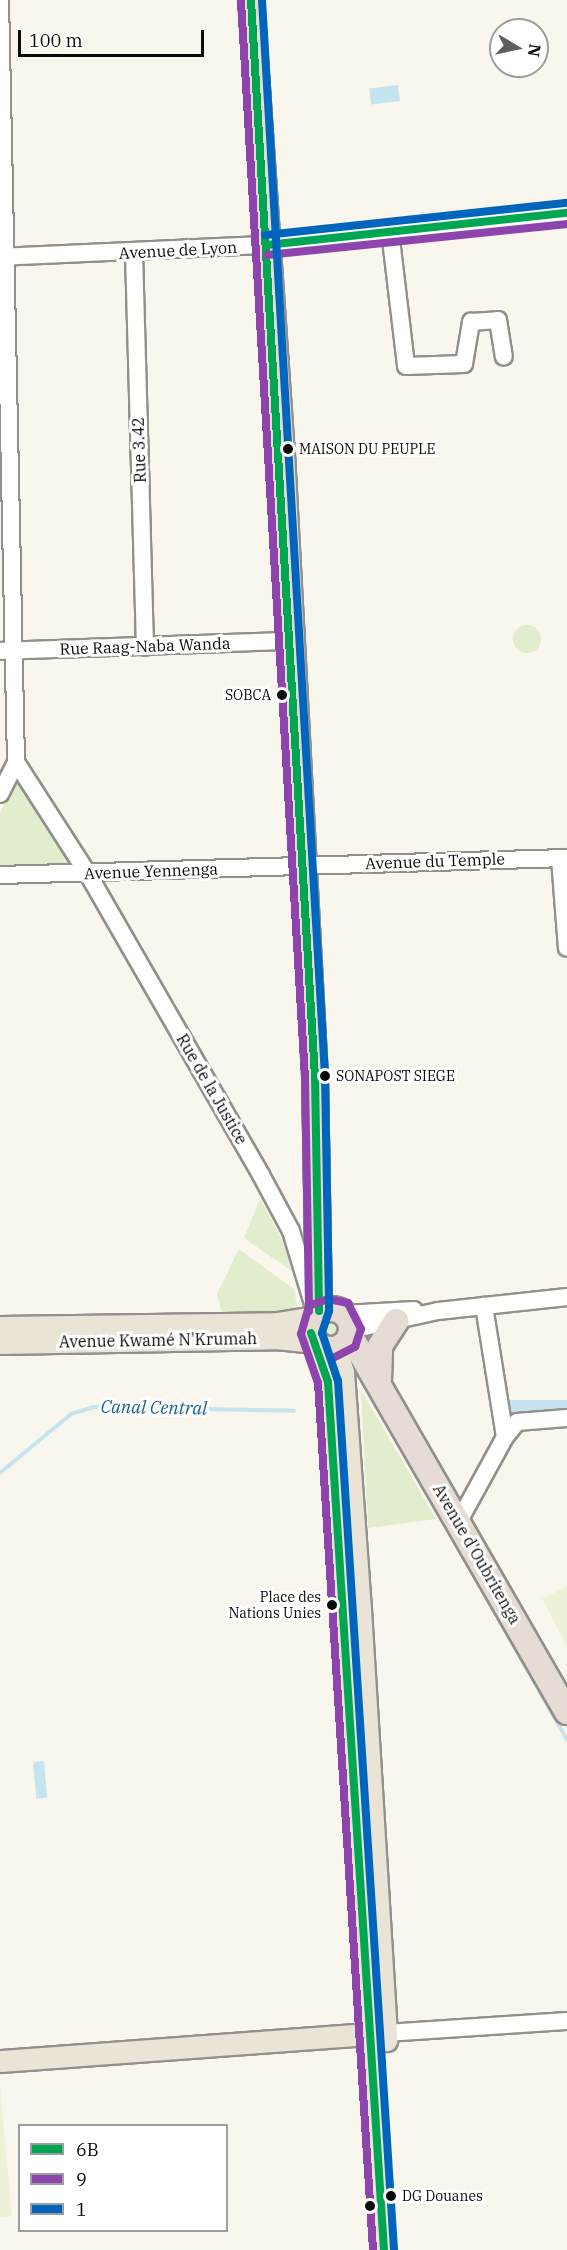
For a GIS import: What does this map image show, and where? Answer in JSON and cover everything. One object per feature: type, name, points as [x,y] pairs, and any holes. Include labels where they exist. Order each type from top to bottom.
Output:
[{"type":"highway","points":[[251,0],[291,641],[315,1077],[315,1220],[331,1328]]},
{"type":"highway","points":[[382,1390],[380,1346],[396,1321]]},
{"type":"highway","name":"Avenue d'Oubritenga","points":[[331,1328],[382,1390],[567,1712]]},
{"type":"main road","name":"Avenue Kwamé N'Krumah","points":[[0,1327],[277,1323],[331,1328]]},
{"type":"main road","name":"Avenue Kwamé N'Krumah","points":[[0,1343],[276,1338],[331,1328]]},
{"type":"main road","points":[[331,1328],[327,1382],[358,1699],[379,2033],[396,2250]]},
{"type":"main road","points":[[0,2061],[379,2033]]},
{"type":"main road","points":[[379,2033],[384,2250]]},
{"type":"street","points":[[0,794],[16,762],[6,650],[0,0],[5,0]]},
{"type":"street","name":"Avenue de Lyon","points":[[2,257],[134,253],[266,245],[567,213]]},
{"type":"street","points":[[390,231],[406,366],[464,364],[469,326],[489,321],[501,323],[504,357]]},
{"type":"street","name":"Rue 3.42","points":[[134,253],[145,647]]},
{"type":"street","name":"Rue Raag-Naba Wanda","points":[[6,650],[291,641]]},
{"type":"street","name":"Rue de la Justice","points":[[16,762],[88,874],[291,1231],[331,1328]]},
{"type":"street","points":[[564,858],[567,948]]},
{"type":"street","name":"Avenue du Temple","points":[[303,865],[564,858]]},
{"type":"street","name":"Avenue Yennenga","points":[[0,875],[88,874],[303,865]]},
{"type":"street","points":[[331,1328],[438,1311],[567,1297]]},
{"type":"street","points":[[484,1306],[505,1437]]},
{"type":"street","points":[[331,1328],[396,1321],[438,1311]]},
{"type":"street","points":[[459,1521],[505,1437],[517,1422],[567,1418]]},
{"type":"street","points":[[379,2033],[567,2021]]},
{"type":"green space","points":[[527,625],[537,629],[541,639],[537,649],[527,653],[517,649],[513,639],[517,629]]},
{"type":"green space","points":[[17,777],[76,869],[0,868],[0,813]]},
{"type":"green space","points":[[260,1199],[287,1249],[293,1272],[244,1238]]},
{"type":"green space","points":[[239,1249],[294,1289],[298,1311],[228,1316],[221,1310],[217,1294]]},
{"type":"green space","points":[[330,1319],[336,1322],[339,1328],[336,1334],[330,1337],[324,1334],[321,1328],[324,1322]]},
{"type":"green space","points":[[361,1390],[436,1519],[368,1528]]},
{"type":"green space","points":[[567,1586],[567,1646],[542,1599]]},
{"type":"green space","points":[[0,2086],[12,2216],[0,2217]]},
{"type":"water","points":[[398,85],[400,101],[371,104],[369,89]]},
{"type":"water","points":[[44,1761],[47,1798],[36,1799],[33,1762]]},
{"type":"waterway","name":"Canal Central","points":[[0,1473],[71,1414],[94,1407],[294,1411]]},
{"type":"waterway","name":"Canal Central","points":[[509,1407],[567,1407]]},
{"type":"waterway","points":[[459,1549],[567,1740]]},
{"type":"transit line","name":"6B","points":[[251,0],[315,1077],[319,1311]]},
{"type":"transit line","name":"1","points":[[262,0],[325,1076],[329,1311],[322,1333],[338,1381],[394,2249]]},
{"type":"transit line","name":"9","points":[[241,1],[305,1077],[309,1311]]},
{"type":"transit line","name":"1","points":[[265,235],[566,203]]},
{"type":"transit line","name":"6B","points":[[266,245],[567,213]]},
{"type":"transit line","name":"9","points":[[267,255],[567,224]]},
{"type":"transit line","name":"9","points":[[333,1358],[355,1347],[361,1329],[348,1303],[328,1299],[309,1306],[301,1334],[318,1383],[373,2250]]},
{"type":"transit line","name":"6B","points":[[311,1333],[328,1382],[384,2250]]},
{"type":"place","name":"MAISON DU PEUPLE","points":[[288,449]]},
{"type":"place","name":"SOBCA","points":[[282,695]]},
{"type":"place","name":"SONAPOST SIEGE","points":[[325,1076]]},
{"type":"place","name":"Place des Nations Unies","points":[[332,1605]]},
{"type":"place","name":"DG Douanes","points":[[391,2196]]}]
